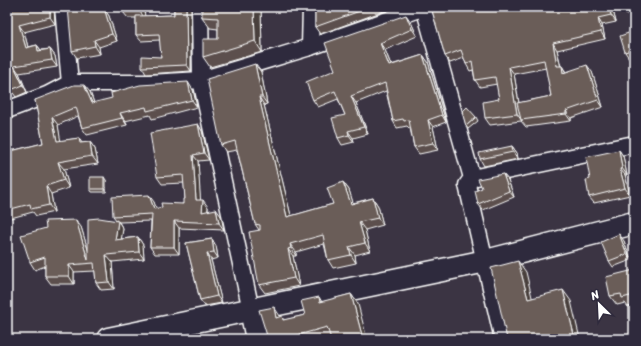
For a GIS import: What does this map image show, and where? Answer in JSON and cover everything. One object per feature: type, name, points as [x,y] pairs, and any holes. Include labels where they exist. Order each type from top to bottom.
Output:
[{"type":"street","points":[[63,7],[70,83]]},
{"type":"street","points":[[200,7],[201,80],[257,339]]},
{"type":"street","points":[[310,47],[311,7]]},
{"type":"street","points":[[7,110],[47,95],[70,83],[149,83],[201,80],[310,47],[424,7],[472,178]]},
{"type":"street","points":[[503,339],[486,261],[467,185],[472,178],[634,144]]},
{"type":"street","points":[[108,339],[486,261],[634,223]]},
{"type":"building","points":[[7,7],[50,7],[50,17],[19,25],[26,48],[37,45],[38,51],[50,49],[52,60],[14,66],[23,85],[11,90],[7,82]]},
{"type":"building","points":[[68,7],[104,8],[112,34],[94,40],[95,46],[72,51]]},
{"type":"building","points":[[123,7],[140,7],[140,12],[123,12]]},
{"type":"building","points":[[174,7],[186,7],[187,65],[142,67],[142,56],[161,57],[159,34],[136,35],[136,16],[174,15]]},
{"type":"building","points":[[202,7],[254,7],[255,41],[203,57],[203,39],[218,39],[218,18],[202,17]]},
{"type":"building","points":[[315,7],[371,7],[315,27]]},
{"type":"building","points":[[431,7],[609,7],[611,15],[598,18],[601,32],[553,43],[557,66],[562,66],[563,73],[587,65],[598,100],[566,111],[566,114],[521,120],[517,103],[551,96],[544,60],[509,67],[517,114],[485,118],[483,102],[499,99],[495,77],[475,80],[472,61],[466,64],[461,50],[445,56]]},
{"type":"building","points":[[406,15],[412,29],[380,43],[389,66],[423,55],[442,115],[428,120],[433,143],[414,147],[409,120],[404,121],[403,119],[393,121],[385,83],[351,96],[364,127],[348,131],[349,135],[338,138],[332,118],[345,115],[335,91],[313,100],[306,82],[335,70],[325,43]]},
{"type":"building","points":[[634,31],[634,49],[625,52],[620,36]]},
{"type":"building","points":[[255,64],[262,97],[259,97],[287,217],[333,204],[327,188],[343,182],[351,204],[373,198],[378,218],[359,222],[365,243],[349,247],[351,255],[328,260],[323,235],[290,244],[291,248],[288,249],[294,278],[259,285],[249,232],[260,230],[260,225],[255,224],[235,141],[221,145],[207,79]]},
{"type":"building","points":[[188,82],[192,100],[147,111],[146,107],[120,113],[122,118],[82,128],[76,107],[52,117],[57,141],[79,138],[80,143],[90,142],[92,156],[58,162],[64,180],[46,186],[49,205],[31,209],[30,204],[7,210],[7,152],[43,143],[35,100],[74,85],[84,85],[92,103],[112,98],[111,93],[140,85]]},
{"type":"building","points":[[467,107],[476,117],[466,126],[462,112]]},
{"type":"building","points":[[198,124],[204,153],[193,155],[196,200],[203,200],[202,212],[216,209],[219,223],[174,221],[174,247],[150,247],[152,214],[113,216],[112,197],[149,195],[154,209],[162,207],[161,203],[183,204],[183,199],[185,199],[183,175],[157,177],[150,133]]},
{"type":"building","points":[[512,146],[513,152],[480,159],[479,153]]},
{"type":"building","points":[[619,150],[622,168],[620,169],[625,188],[589,197],[586,180],[590,179],[586,157]]},
{"type":"building","points":[[503,174],[509,191],[478,204],[475,191],[482,188],[478,179]]},
{"type":"building","points":[[90,177],[104,177],[104,189],[90,189]]},
{"type":"building","points":[[99,218],[118,221],[115,240],[138,237],[139,252],[106,255],[109,282],[96,283],[94,263],[69,265],[69,276],[45,276],[45,257],[30,262],[21,235],[46,228],[45,221],[76,220],[88,260],[88,219]]},
{"type":"building","points":[[619,234],[627,254],[609,261],[601,242]]},
{"type":"building","points":[[212,239],[214,252],[207,253],[217,296],[200,300],[186,243]]},
{"type":"building","points":[[518,261],[528,299],[563,290],[575,339],[507,339],[491,268]]},
{"type":"building","points":[[634,270],[634,295],[622,298],[621,294],[610,296],[606,277]]},
{"type":"building","points":[[351,294],[363,339],[331,339],[327,327],[284,339],[268,339],[259,310],[274,307],[276,318],[282,316],[283,320],[305,315],[301,301],[319,297],[320,302]]}]
